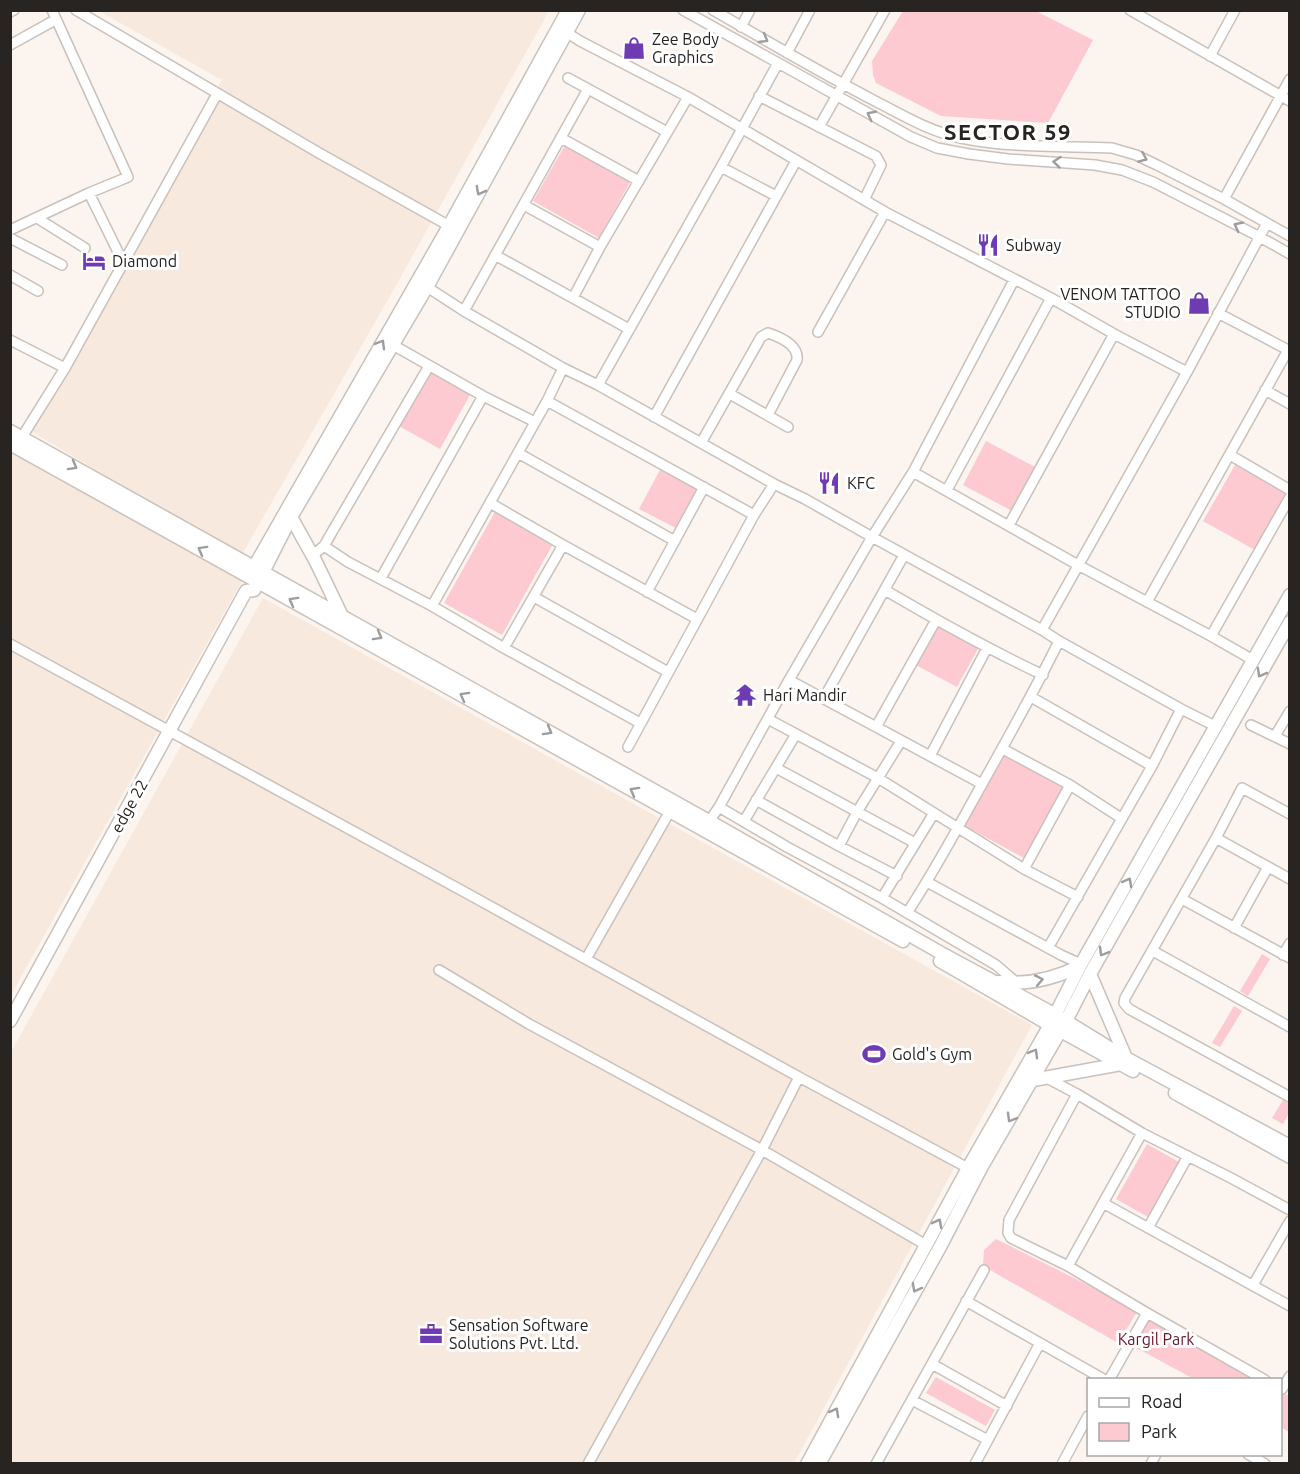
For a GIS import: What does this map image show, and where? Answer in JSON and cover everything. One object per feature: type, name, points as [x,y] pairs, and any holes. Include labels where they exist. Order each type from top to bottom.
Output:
[{"type":"main road","points":[[256,574],[267,542],[454,228],[579,10]]},
{"type":"main road","points":[[256,574],[427,287],[454,228],[567,12]]},
{"type":"main road","points":[[10,431],[670,811],[706,826],[995,981],[1058,1023]]},
{"type":"main road","points":[[10,444],[256,574],[342,616],[938,960],[1058,1023],[1290,1157]]},
{"type":"main road","points":[[291,517],[342,616]]},
{"type":"main road","name":"edge 22","points":[[12,1013],[170,731],[246,591],[245,585],[256,574]]},
{"type":"main road","points":[[819,1464],[940,1247],[981,1168],[1039,1078],[1058,1023],[1084,968],[1215,726],[1290,595]]},
{"type":"main road","points":[[995,981],[1017,983],[1046,979],[1084,968],[1290,622]]},
{"type":"main road","points":[[1084,968],[1124,1061]]},
{"type":"main road","points":[[807,1464],[968,1168],[1058,1023]]},
{"type":"main road","points":[[1039,1078],[1124,1061],[1290,1146]]},
{"type":"street","points":[[10,230],[128,177],[55,21],[52,10]]},
{"type":"street","points":[[76,10],[217,94],[454,228]]},
{"type":"street","points":[[683,10],[911,137],[938,148],[1001,158],[1095,165],[1122,170],[1153,182],[1290,254]]},
{"type":"street","points":[[741,27],[750,10]]},
{"type":"street","points":[[787,53],[810,10]]},
{"type":"street","points":[[819,127],[885,10]]},
{"type":"street","points":[[1130,10],[1144,14],[1210,56],[1290,101]]},
{"type":"street","points":[[1210,56],[1235,10]]},
{"type":"street","points":[[713,11],[926,128],[960,138],[1014,144],[1112,148],[1136,155],[1224,199],[1290,236]]},
{"type":"street","points":[[10,45],[55,21]]},
{"type":"street","points":[[566,32],[688,97],[885,212],[1052,298],[1186,372]]},
{"type":"street","points":[[598,385],[778,63]]},
{"type":"street","points":[[568,78],[667,132]]},
{"type":"street","points":[[1224,199],[1290,79]]},
{"type":"street","points":[[464,311],[588,89]]},
{"type":"street","points":[[22,437],[64,368],[217,94]]},
{"type":"street","points":[[759,96],[876,156],[881,165],[864,200]]},
{"type":"street","points":[[573,298],[600,247],[688,97]]},
{"type":"street","points":[[561,138],[639,181]]},
{"type":"street","points":[[654,417],[796,161]]},
{"type":"street","points":[[721,167],[776,196]]},
{"type":"street","points":[[89,193],[123,262]]},
{"type":"street","points":[[524,205],[600,247]]},
{"type":"street","points":[[818,332],[885,212]]},
{"type":"street","points":[[37,218],[86,248]]},
{"type":"street","points":[[1042,630],[1267,223]]},
{"type":"street","points":[[10,238],[62,265]]},
{"type":"street","points":[[495,255],[629,329]]},
{"type":"street","points":[[10,275],[38,291]]},
{"type":"street","points":[[706,826],[719,807],[872,537],[913,471],[1014,280]]},
{"type":"street","points":[[427,287],[563,368],[598,385],[1215,726]]},
{"type":"street","points":[[947,490],[1052,298]]},
{"type":"street","points":[[1147,602],[1289,350],[1218,313]]},
{"type":"street","points":[[701,443],[761,337],[765,334],[772,334],[793,346],[798,355],[768,415]]},
{"type":"street","points":[[1009,525],[1114,334]]},
{"type":"street","points":[[10,340],[64,368]]},
{"type":"street","points":[[393,345],[483,396],[535,422]]},
{"type":"street","points":[[312,555],[324,546],[429,366]]},
{"type":"street","points":[[432,606],[547,401],[563,368]]},
{"type":"street","points":[[1266,390],[1290,404]]},
{"type":"street","points":[[730,394],[788,427]]},
{"type":"street","points":[[381,578],[483,396]]},
{"type":"street","points":[[547,401],[754,515]]},
{"type":"street","points":[[518,453],[675,541]]},
{"type":"street","points":[[1230,455],[1290,490]]},
{"type":"street","points":[[913,471],[1078,565],[1253,660]]},
{"type":"street","points":[[627,747],[754,515],[774,484]]},
{"type":"street","points":[[647,591],[704,487]]},
{"type":"street","points":[[1211,636],[1290,497]]},
{"type":"street","points":[[490,503],[697,619]]},
{"type":"street","points":[[504,648],[563,545]]},
{"type":"street","points":[[324,546],[348,562],[432,606],[640,723]]},
{"type":"street","points":[[824,698],[904,555]]},
{"type":"street","points":[[885,590],[987,648],[1043,675]]},
{"type":"street","points":[[534,597],[669,672]]},
{"type":"street","points":[[876,727],[936,620]]},
{"type":"street","points":[[908,913],[1031,697],[1059,641]]},
{"type":"street","points":[[10,644],[968,1168]]},
{"type":"street","points":[[930,756],[987,648]]},
{"type":"street","points":[[789,680],[981,784]]},
{"type":"street","points":[[1031,697],[1152,766]]},
{"type":"street","points":[[1048,948],[1152,766],[1181,709]]},
{"type":"street","points":[[1275,736],[1290,711]]},
{"type":"street","points":[[768,719],[878,778],[1024,869],[1078,897]]},
{"type":"street","points":[[1251,725],[1290,744]]},
{"type":"street","points":[[744,821],[796,734]]},
{"type":"street","points":[[839,846],[857,812],[902,741]]},
{"type":"street","points":[[1002,748],[1070,785],[1121,818]]},
{"type":"street","points":[[776,768],[915,843]]},
{"type":"street","points":[[1024,869],[1070,785]]},
{"type":"street","points":[[1290,814],[1242,788],[1125,998],[1126,1006],[1290,1097]]},
{"type":"street","points":[[756,800],[897,876]]},
{"type":"street","points":[[719,807],[908,913],[996,965],[1017,983]]},
{"type":"street","points":[[586,959],[670,811]]},
{"type":"street","points":[[882,898],[934,813]]},
{"type":"street","points":[[1216,838],[1290,879]]},
{"type":"street","points":[[1234,928],[1268,867]]},
{"type":"street","points":[[927,882],[1084,968]]},
{"type":"street","points":[[1182,899],[1286,957],[1290,943]]},
{"type":"street","points":[[1153,951],[1290,1026]]},
{"type":"street","points":[[440,970],[529,1024],[762,1150],[926,1245]]},
{"type":"street","points":[[588,1464],[762,1150],[799,1077]]},
{"type":"street","points":[[1039,1078],[1077,1094],[1142,1133],[1290,1210]]},
{"type":"street","points":[[1077,1094],[1009,1220],[1007,1227],[1011,1238],[1068,1266],[1147,1314],[1261,1378]]},
{"type":"street","points":[[1068,1266],[1142,1133]]},
{"type":"street","points":[[1148,1228],[1188,1156]]},
{"type":"street","points":[[1103,1203],[1290,1306]]},
{"type":"street","points":[[1253,1285],[1290,1221]]},
{"type":"street","points":[[881,1462],[912,1400],[984,1270]]},
{"type":"street","points":[[966,1301],[1103,1378]]},
{"type":"street","points":[[1108,1378],[1147,1314]]},
{"type":"street","points":[[975,1464],[1040,1343]]},
{"type":"street","points":[[932,1364],[1007,1406]]},
{"type":"street","points":[[1284,1390],[1290,1376]]},
{"type":"street","points":[[912,1400],[988,1440]]},
{"type":"street","points":[[1062,1464],[1087,1420]]},
{"type":"shaded area","points":[[99,11],[549,11],[394,289],[241,556],[29,430],[222,80]]},
{"type":"shaded area","points":[[11,451],[243,579],[11,995]]},
{"type":"shaded area","points":[[263,598],[1032,1025],[794,1463],[11,1464],[11,1052]]},
{"type":"green space","points":[[903,11],[1036,11],[1093,40],[1048,123],[941,116],[876,83],[873,75],[872,61]]},
{"type":"green space","points":[[565,145],[630,182],[599,238],[533,201]]},
{"type":"green space","points":[[430,370],[471,393],[440,449],[399,426]]},
{"type":"green space","points":[[986,441],[1037,468],[1014,512],[963,485]]},
{"type":"green space","points":[[1235,465],[1287,494],[1255,550],[1203,521]]},
{"type":"green space","points":[[660,470],[697,489],[676,528],[639,509]]},
{"type":"green space","points":[[496,510],[554,542],[502,635],[444,603]]},
{"type":"green space","points":[[937,622],[980,645],[957,687],[914,664]]},
{"type":"green space","points":[[1005,754],[1064,786],[1024,858],[965,826]]},
{"type":"green space","points":[[1262,954],[1270,959],[1248,996],[1240,991]]},
{"type":"green space","points":[[1234,1006],[1242,1011],[1220,1047],[1212,1043]]},
{"type":"green space","points":[[1283,1100],[1290,1104],[1289,1113],[1283,1124],[1272,1118]]},
{"type":"green space","points":[[1147,1144],[1179,1162],[1148,1217],[1116,1199]]},
{"type":"green space","points":[[996,1239],[1138,1310],[1118,1343],[983,1266],[984,1250]]},
{"type":"green space","name":"Kargil Park","points":[[1148,1315],[1259,1378],[1192,1378],[1131,1345]]},
{"type":"green space","points":[[936,1377],[995,1410],[986,1426],[926,1393]]},
{"type":"green space","points":[[1282,1392],[1289,1396],[1289,1432],[1282,1428]]},
{"type":"place","name":"Zee Body Graphics","points":[[634,48]]},
{"type":"place","name":"Subway","points":[[988,245]]},
{"type":"place","name":"Diamond","points":[[94,261]]},
{"type":"place","name":"VENOM TATTOO STUDIO","points":[[1199,303]]},
{"type":"place","name":"KFC","points":[[829,483]]},
{"type":"place","name":"Hari Mandir","points":[[745,695]]},
{"type":"place","name":"Gold's Gym","points":[[874,1054]]},
{"type":"place","name":"Sensation Software Solutions Pvt. Ltd.","points":[[431,1334]]},
{"type":"district","name":"SECTOR 59","points":[[1008,132]]}]
